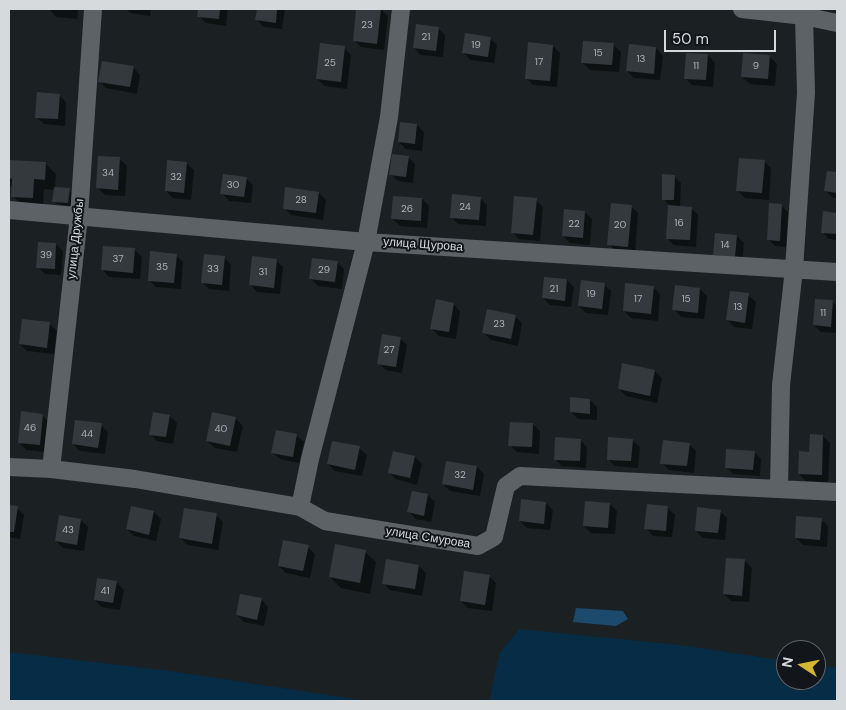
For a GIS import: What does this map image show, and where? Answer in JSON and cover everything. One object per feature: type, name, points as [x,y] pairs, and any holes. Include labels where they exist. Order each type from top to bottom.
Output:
[{"type":"street","name":"улица Дружбы","points":[[51,469],[79,216],[93,9]]},
{"type":"street","points":[[300,507],[310,459],[366,242],[389,117],[401,9]]},
{"type":"street","points":[[742,9],[804,16],[837,23]]},
{"type":"street","points":[[779,488],[781,385],[794,269],[806,93],[804,16]]},
{"type":"street","name":"улица Щурова","points":[[9,210],[366,242],[837,272]]},
{"type":"street","name":"улица Смурова","points":[[9,468],[51,469],[135,478],[300,507],[325,521],[478,546],[494,537],[506,486],[520,476],[837,492]]},
{"type":"shaded area","points":[[576,608],[623,611],[628,619],[616,626],[573,622]]},
{"type":"shaded area","points":[[519,629],[680,645],[776,659],[776,690],[826,690],[826,666],[837,668],[837,701],[485,701],[490,698],[499,654]]},
{"type":"shaded area","points":[[9,652],[170,671],[367,701],[9,701]]},
{"type":"building","points":[[198,9],[220,9],[219,19],[197,17]]},
{"type":"building","points":[[257,9],[277,9],[276,23],[255,20]]},
{"type":"building","points":[[356,9],[381,9],[377,44],[353,41]]},
{"type":"building","points":[[416,24],[439,27],[436,51],[413,48]]},
{"type":"building","points":[[465,33],[491,37],[488,57],[462,53]]},
{"type":"building","points":[[583,41],[614,43],[612,65],[581,63]]},
{"type":"building","points":[[528,42],[553,45],[550,81],[525,79]]},
{"type":"building","points":[[320,43],[345,46],[341,82],[316,79]]},
{"type":"building","points":[[629,44],[656,47],[654,74],[626,71]]},
{"type":"building","points":[[686,53],[708,54],[706,80],[684,79]]},
{"type":"building","points":[[743,53],[770,55],[768,79],[741,77]]},
{"type":"building","points":[[102,61],[134,66],[130,87],[98,82]]},
{"type":"building","points":[[37,92],[60,94],[58,119],[35,118]]},
{"type":"building","points":[[400,122],[417,124],[415,144],[398,142]]},
{"type":"building","points":[[392,154],[409,156],[406,177],[389,175]]},
{"type":"building","points":[[98,156],[120,157],[118,190],[96,188]]},
{"type":"building","points":[[739,158],[765,160],[762,193],[736,191]]},
{"type":"building","points":[[9,160],[46,162],[45,180],[34,179],[33,198],[11,197],[12,179],[9,178]]},
{"type":"building","points":[[167,160],[187,162],[184,193],[165,191]]},
{"type":"building","points":[[827,171],[837,172],[837,193],[824,191]]},
{"type":"building","points":[[223,174],[247,177],[244,197],[220,194]]},
{"type":"building","points":[[662,174],[675,175],[674,200],[662,200]]},
{"type":"building","points":[[54,187],[70,188],[68,203],[52,202]]},
{"type":"building","points":[[285,187],[319,192],[316,213],[283,209]]},
{"type":"building","points":[[452,194],[481,197],[479,220],[450,218]]},
{"type":"building","points":[[393,196],[422,198],[421,221],[391,219]]},
{"type":"building","points":[[514,196],[537,198],[533,235],[511,233]]},
{"type":"building","points":[[611,203],[632,205],[628,247],[607,245]]},
{"type":"building","points":[[769,203],[782,204],[780,241],[767,240]]},
{"type":"building","points":[[668,205],[692,207],[690,240],[666,239]]},
{"type":"building","points":[[564,209],[585,211],[583,238],[562,236]]},
{"type":"building","points":[[823,211],[837,213],[837,234],[821,233]]},
{"type":"building","points":[[715,233],[737,235],[735,257],[713,255]]},
{"type":"building","points":[[38,242],[56,243],[55,269],[36,268]]},
{"type":"building","points":[[103,246],[135,248],[133,273],[101,270]]},
{"type":"building","points":[[150,251],[177,254],[174,283],[148,281]]},
{"type":"building","points":[[204,254],[225,256],[222,285],[201,283]]},
{"type":"building","points":[[252,256],[277,259],[274,288],[249,285]]},
{"type":"building","points":[[312,258],[338,261],[335,282],[309,279]]},
{"type":"building","points":[[544,277],[567,279],[565,301],[542,298]]},
{"type":"building","points":[[581,280],[605,283],[602,309],[578,306]]},
{"type":"building","points":[[625,283],[654,286],[651,314],[623,311]]},
{"type":"building","points":[[675,285],[700,288],[698,313],[672,310]]},
{"type":"building","points":[[730,291],[749,293],[745,323],[726,320]]},
{"type":"building","points":[[436,299],[454,303],[449,332],[430,329]]},
{"type":"building","points":[[815,299],[833,300],[831,327],[813,325]]},
{"type":"building","points":[[487,309],[516,315],[511,339],[482,333]]},
{"type":"building","points":[[22,319],[50,322],[47,348],[19,344]]},
{"type":"building","points":[[382,334],[401,337],[396,367],[377,364]]},
{"type":"building","points":[[622,363],[655,370],[650,396],[618,389]]},
{"type":"building","points":[[570,397],[590,399],[590,414],[570,412]]},
{"type":"building","points":[[21,411],[43,414],[40,445],[18,443]]},
{"type":"building","points":[[153,412],[170,415],[166,437],[149,435]]},
{"type":"building","points":[[212,412],[236,417],[230,446],[206,441]]},
{"type":"building","points":[[75,420],[102,423],[98,448],[72,444]]},
{"type":"building","points":[[510,422],[533,423],[532,447],[508,446]]},
{"type":"building","points":[[276,430],[297,434],[293,457],[271,453]]},
{"type":"building","points":[[810,434],[823,435],[822,475],[798,474],[799,451],[809,452]]},
{"type":"building","points":[[555,437],[581,439],[580,461],[554,460]]},
{"type":"building","points":[[608,437],[633,439],[631,461],[607,460]]},
{"type":"building","points":[[663,440],[690,443],[687,466],[660,464]]},
{"type":"building","points":[[332,441],[360,446],[355,470],[327,464]]},
{"type":"building","points":[[726,449],[755,451],[753,470],[725,468]]},
{"type":"building","points":[[393,451],[415,456],[410,478],[388,473]]},
{"type":"building","points":[[446,461],[477,466],[473,490],[442,484]]},
{"type":"building","points":[[412,491],[428,494],[424,516],[407,512]]},
{"type":"building","points":[[521,499],[546,502],[544,524],[519,521]]},
{"type":"building","points":[[585,501],[610,503],[608,528],[583,526]]},
{"type":"building","points":[[647,504],[668,506],[666,531],[644,529]]},
{"type":"building","points":[[9,505],[18,506],[14,532],[9,532]]},
{"type":"building","points":[[131,506],[154,511],[149,535],[126,529]]},
{"type":"building","points":[[697,507],[721,510],[718,533],[695,531]]},
{"type":"building","points":[[184,508],[217,513],[212,544],[179,538]]},
{"type":"building","points":[[59,515],[81,519],[77,545],[55,541]]},
{"type":"building","points":[[796,516],[822,518],[820,540],[795,538]]},
{"type":"building","points":[[283,540],[309,545],[303,571],[278,566]]},
{"type":"building","points":[[335,544],[366,550],[360,583],[329,577]]},
{"type":"building","points":[[726,558],[745,559],[742,596],[723,594]]},
{"type":"building","points":[[386,559],[419,565],[415,589],[382,584]]},
{"type":"building","points":[[464,571],[490,575],[485,605],[460,601]]},
{"type":"building","points":[[97,578],[117,581],[113,603],[94,600]]},
{"type":"building","points":[[240,594],[262,598],[257,620],[236,615]]}]
